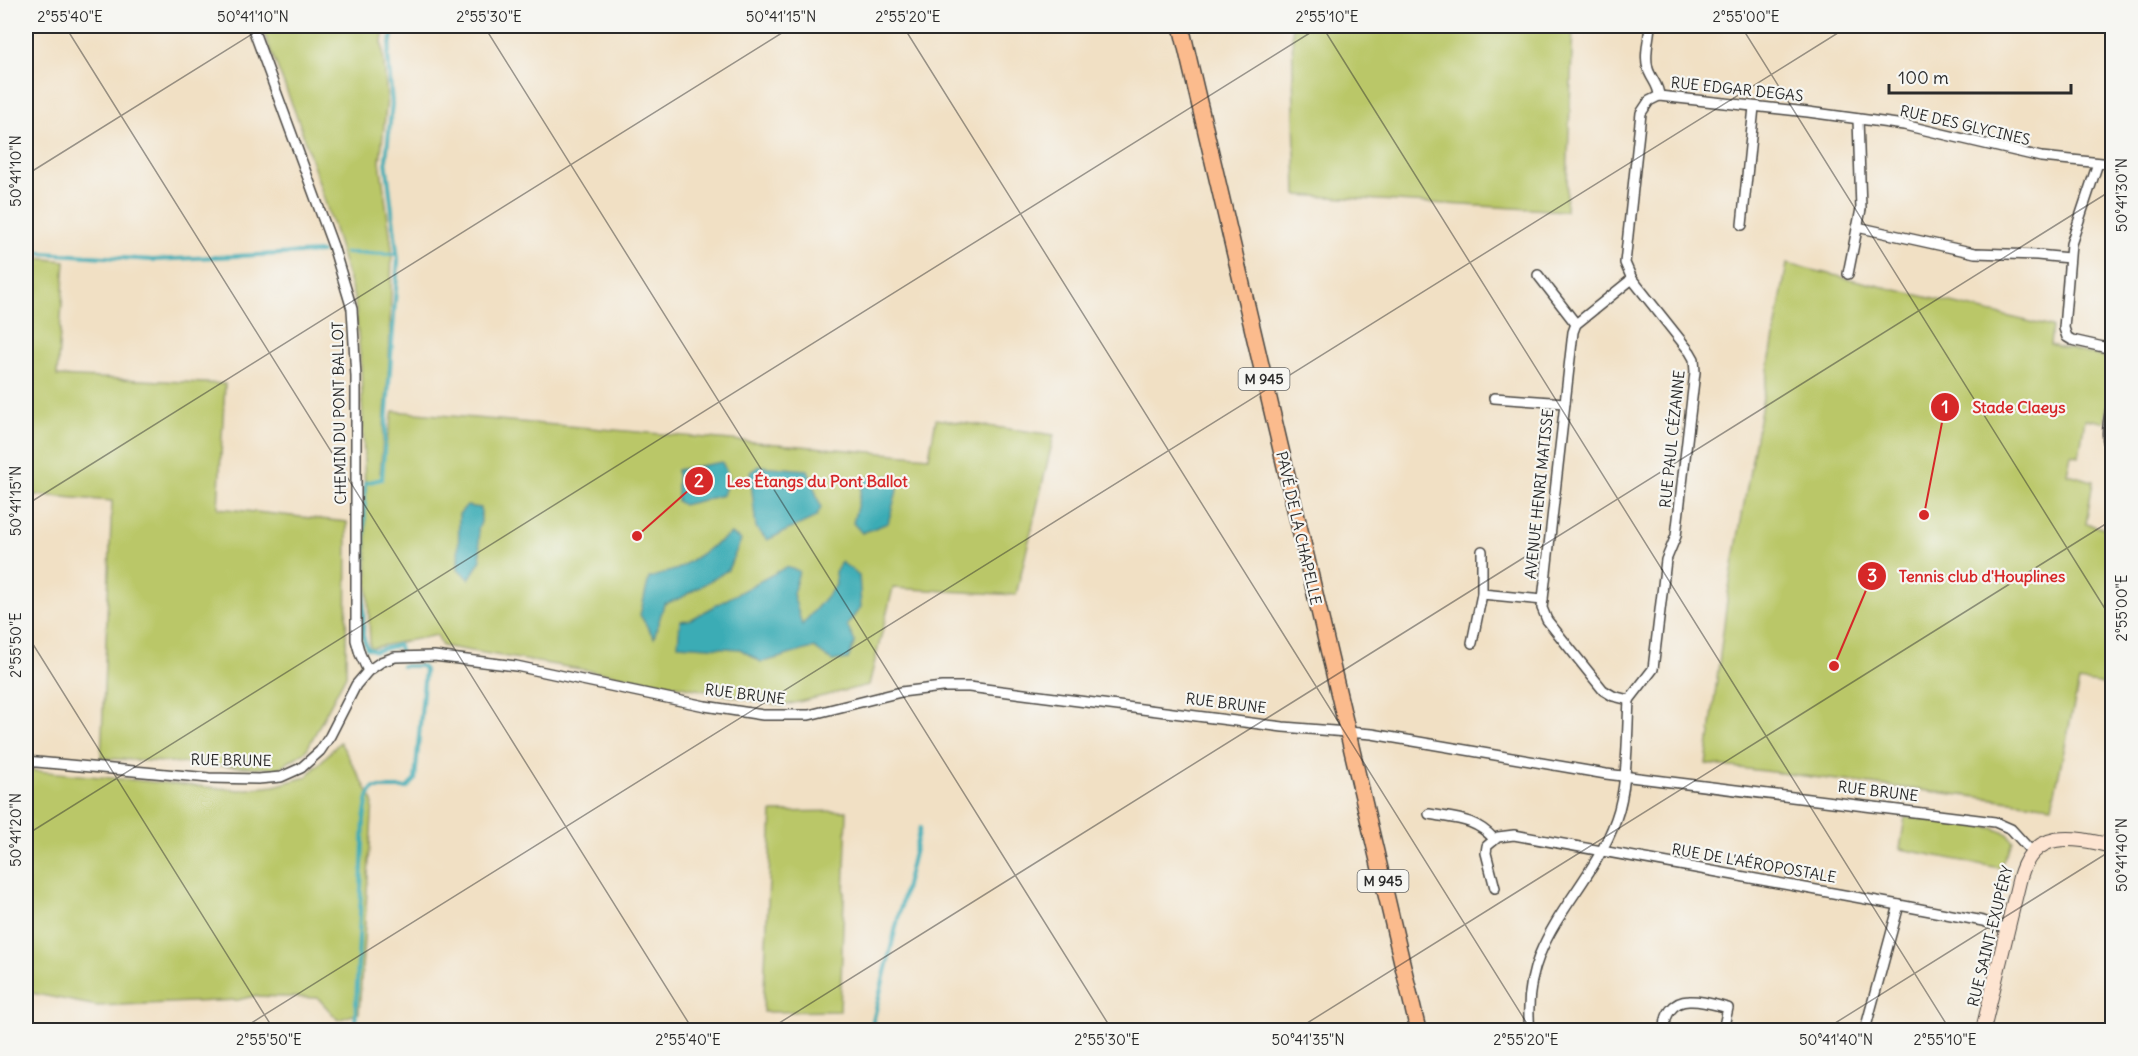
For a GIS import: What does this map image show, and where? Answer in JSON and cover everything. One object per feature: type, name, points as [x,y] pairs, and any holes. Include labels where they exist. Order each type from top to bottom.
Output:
[{"type":"main road","name":"PAVÉ DE LA CHAPELLE","points":[[1180,26],[1418,1030]]},
{"type":"street","name":"CHEMIN DU PONT BALLOT","points":[[252,26],[333,246],[352,309],[356,377],[356,640],[368,670]]},
{"type":"street","points":[[1650,26],[1647,63],[1659,96]]},
{"type":"street","name":"RUE EDGAR DEGAS","points":[[1659,96],[1809,112]]},
{"type":"street","name":"RUE PAUL CÉZANNE","points":[[1629,700],[1646,680],[1654,664],[1666,560],[1677,536],[1695,372],[1694,359],[1632,279],[1625,257],[1641,113],[1649,101],[1659,96]]},
{"type":"street","points":[[1742,225],[1754,106]]},
{"type":"street","name":"RUE DES GLYCINES","points":[[1809,112],[1925,130],[2041,157],[2112,164]]},
{"type":"street","points":[[1848,274],[1861,190],[1858,119]]},
{"type":"street","points":[[2098,163],[2071,244],[2064,328],[2069,339],[2112,349]]},
{"type":"street","points":[[1857,227],[1975,253],[2069,258]]},
{"type":"street","points":[[1538,275],[1576,324],[1632,279]]},
{"type":"street","name":"AVENUE HENRI MATISSE","points":[[1576,324],[1572,337],[1542,608],[1547,620],[1599,686],[1607,693],[1629,700]]},
{"type":"street","points":[[1494,398],[1565,403]]},
{"type":"street","points":[[2112,401],[2108,439],[2112,453]]},
{"type":"street","points":[[1472,643],[1482,594],[1482,551]]},
{"type":"street","points":[[1482,594],[1543,600]]},
{"type":"street","name":"RUE BRUNE","points":[[26,761],[209,778],[281,777],[300,768],[320,752],[356,685],[368,670],[387,659],[404,656],[466,658],[516,666],[713,708],[776,716],[819,713],[915,690],[969,687],[1283,727],[1395,737],[1551,766],[1995,822],[2011,829],[2032,852]]},
{"type":"street","points":[[1530,1030],[1530,993],[1538,957],[1554,925],[1601,850],[1618,813],[1624,776],[1629,700]]},
{"type":"street","points":[[1430,814],[1473,822],[1484,828],[1494,839],[1486,849],[1495,888]]},
{"type":"street","name":"RUE DE L'AÉROPOSTALE","points":[[1494,839],[1514,835],[1601,850],[1899,904],[1983,921],[2007,929]]},
{"type":"street","points":[[2032,852],[2049,842],[2065,838],[2112,846]]},
{"type":"street","name":"RUE SAINT-EXUPÉRY","points":[[1983,1030],[2024,865],[2032,852]]},
{"type":"street","points":[[1865,1030],[1899,904]]},
{"type":"street","points":[[1666,1030],[1664,1023],[1667,1013],[1680,1004],[1692,1000],[1728,1008],[1723,1030]]},
{"type":"green space","points":[[261,26],[385,26],[382,41],[387,99],[380,161],[392,248],[389,364],[380,474],[393,411],[929,457],[936,419],[1054,435],[1016,595],[893,588],[869,685],[782,706],[670,684],[442,646],[437,635],[370,648],[361,367],[355,301],[299,122]]},
{"type":"green space","points":[[1292,26],[1573,26],[1566,211],[1296,195]]},
{"type":"green space","points":[[26,257],[65,261],[57,376],[225,384],[218,508],[347,522],[346,675],[306,751],[278,769],[101,758],[112,501],[26,494]]},
{"type":"green space","points":[[1787,264],[2052,327],[2050,345],[2112,359],[2105,422],[2085,419],[2079,456],[2071,454],[2067,474],[2093,481],[2086,524],[2112,530],[2112,686],[2079,681],[2052,806],[1706,764],[1728,593]]},
{"type":"green space","points":[[340,742],[373,801],[359,1013],[338,1020],[318,998],[254,996],[238,1000],[97,1006],[26,992],[26,770],[240,790],[274,786],[306,777]]},
{"type":"green space","points":[[847,811],[840,1011],[763,1012],[772,812]]},
{"type":"green space","points":[[1905,817],[1993,828],[2008,834],[2013,841],[1999,868],[1900,849]]},
{"type":"water","points":[[722,462],[729,477],[723,495],[683,505],[677,501],[677,470]]},
{"type":"water","points":[[759,466],[808,470],[821,508],[816,517],[767,540],[756,528],[750,472]]},
{"type":"water","points":[[895,476],[898,487],[888,523],[862,533],[853,523],[864,478]]},
{"type":"water","points":[[466,506],[481,508],[481,522],[478,529],[481,560],[469,579],[458,569],[459,514]]},
{"type":"water","points":[[731,534],[741,540],[728,570],[681,598],[664,604],[654,638],[640,615],[649,578],[678,569]]},
{"type":"water","points":[[841,562],[859,575],[861,607],[847,625],[855,642],[848,659],[832,661],[814,648],[761,662],[740,649],[678,645],[680,621],[689,620],[786,567],[799,571],[793,594],[802,625],[836,585],[835,572]]},
{"type":"waterway","points":[[394,26],[388,55],[392,104],[386,160],[398,260],[382,479],[365,483],[363,636],[367,648],[375,651],[399,645],[400,651]]},
{"type":"waterway","points":[[26,252],[153,260],[322,252]]},
{"type":"waterway","points":[[346,253],[397,254]]},
{"type":"waterway","points":[[355,1030],[364,819],[368,797],[373,788],[407,788],[415,780],[425,670],[421,666],[402,666]]},
{"type":"waterway","points":[[871,1030],[920,828]]},
{"type":"place","name":"Stade Claeys","points":[[1924,515]]},
{"type":"place","name":"Les Étangs du Pont Ballot","points":[[637,536]]},
{"type":"place","name":"Tennis club d'Houplines","points":[[1834,666]]}]
